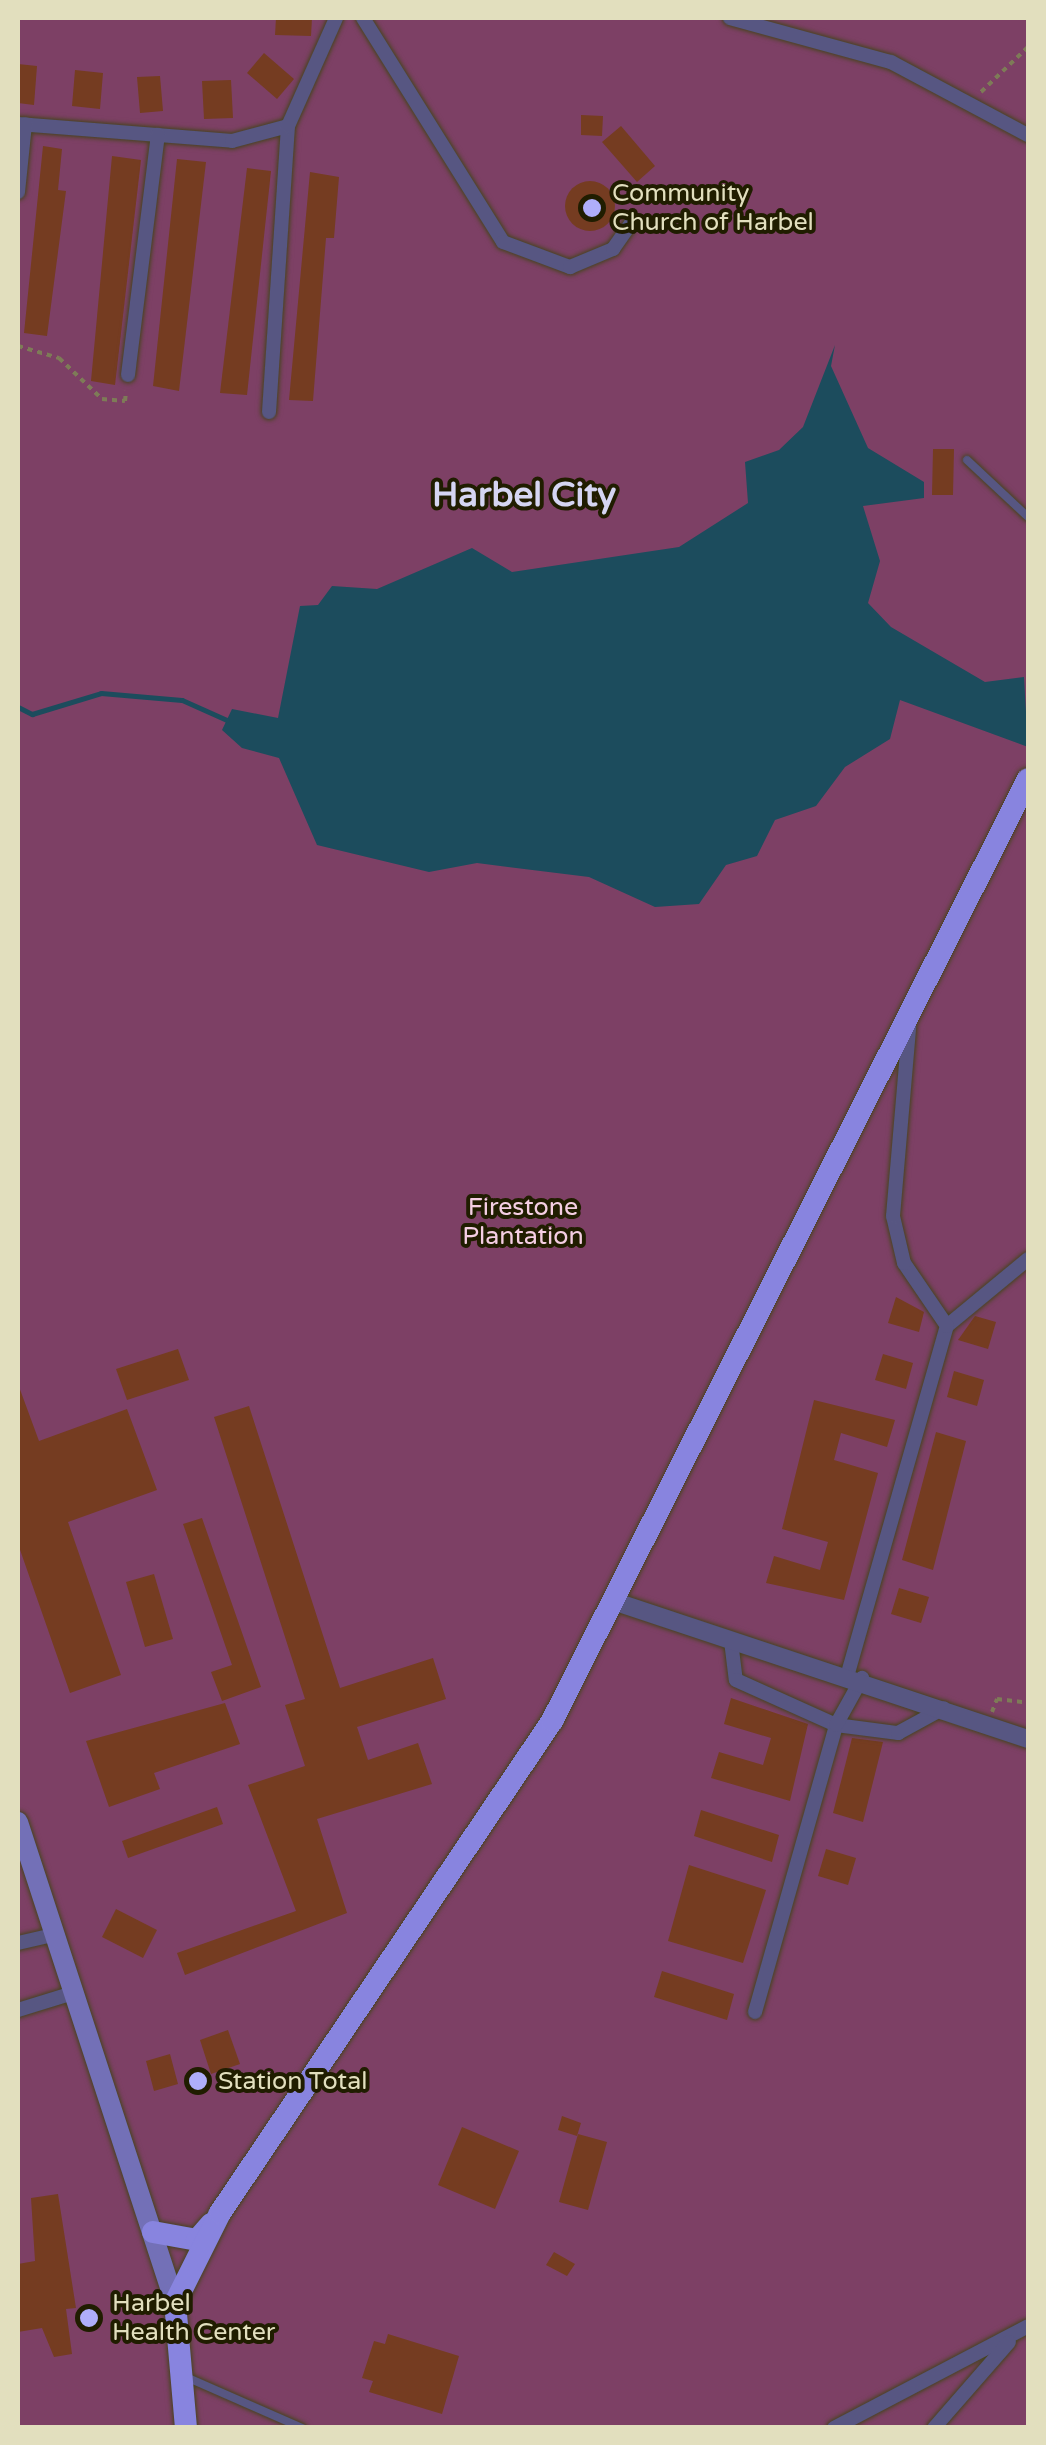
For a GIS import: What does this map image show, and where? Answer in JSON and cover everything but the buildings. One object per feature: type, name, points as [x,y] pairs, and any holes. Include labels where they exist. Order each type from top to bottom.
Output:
[{"type":"main road","points":[[153,2232],[197,2240],[220,2213],[475,1844],[616,1602],[1028,779]]},
{"type":"main road","points":[[18,1822],[176,2303],[177,2373],[186,2428]]},
{"type":"main road","points":[[176,2303],[220,2213]]},
{"type":"street","points":[[269,412],[288,126],[336,18]]},
{"type":"street","points":[[363,18],[503,242],[534,260],[580,266],[613,249],[632,222]]},
{"type":"street","points":[[730,18],[890,62],[1028,135]]},
{"type":"street","points":[[18,192],[21,124],[232,141],[288,126]]},
{"type":"street","points":[[128,375],[158,135]]},
{"type":"street","points":[[910,1010],[893,1216],[904,1264],[948,1326]]},
{"type":"street","points":[[755,2012],[836,1725],[855,1675],[948,1326],[1028,1259]]},
{"type":"street","points":[[616,1602],[731,1641],[855,1675],[1028,1740]]},
{"type":"street","points":[[731,1641],[736,1680],[836,1725],[898,1733],[946,1707]]},
{"type":"street","points":[[18,1944],[56,1934]]},
{"type":"street","points":[[18,2010],[76,1992]]},
{"type":"street","points":[[834,2428],[1028,2326]]},
{"type":"street","points":[[934,2428],[1014,2335]]},
{"type":"lane","points":[[966,460],[1028,517]]},
{"type":"lane","points":[[177,2373],[302,2428]]},
{"type":"path","points":[[970,102],[1028,46]]},
{"type":"path","points":[[18,346],[59,358],[102,398],[126,400],[128,375]]},
{"type":"path","points":[[987,1727],[997,1699],[1028,1703]]},
{"type":"green space","name":"Firestone Plantation","points":[[18,18],[1028,18],[1028,2427],[18,2427]]},
{"type":"water","points":[[835,345],[831,366],[868,448],[924,482],[924,498],[863,506],[880,561],[868,603],[891,627],[985,682],[1024,677],[1028,747],[900,700],[890,739],[845,767],[816,806],[775,820],[757,856],[726,865],[699,904],[655,907],[589,877],[477,863],[429,872],[317,845],[279,758],[242,748],[222,730],[232,709],[278,718],[300,606],[318,605],[332,586],[377,589],[472,548],[512,572],[679,547],[748,503],[745,462],[779,450],[803,427]]},
{"type":"waterway","points":[[18,707],[32,714],[101,693],[182,700],[227,720]]},
{"type":"place","name":"Community Church of Harbel","points":[[592,208]]},
{"type":"place","name":"Station Total","points":[[198,2081]]},
{"type":"place","name":"Harbel Health Center","points":[[89,2318]]},
{"type":"district","name":"Harbel City","points":[[524,495]]}]
